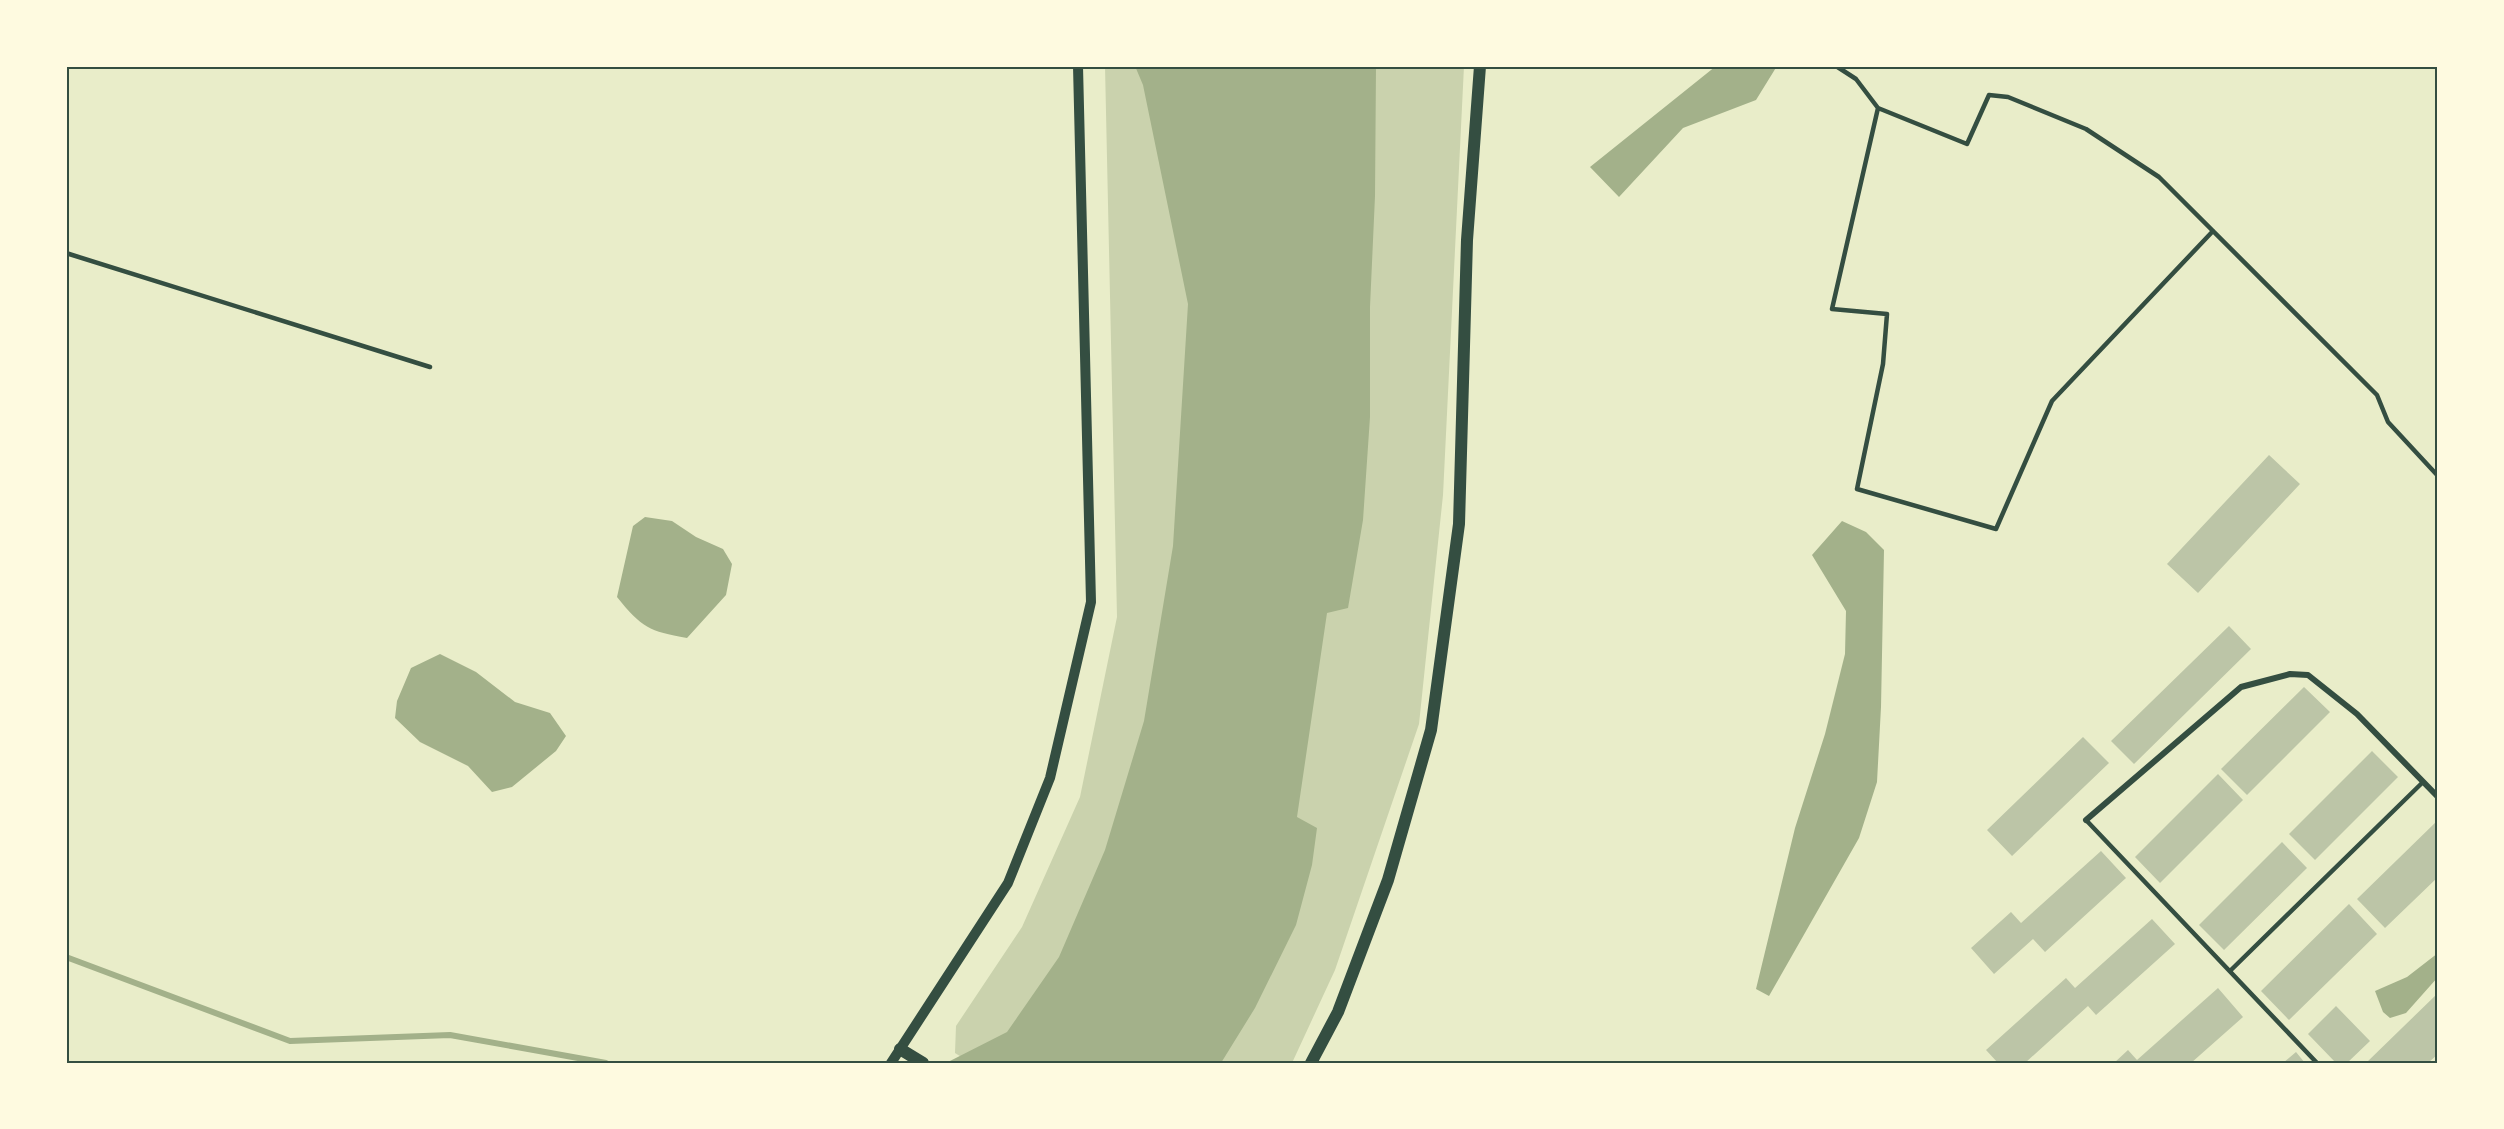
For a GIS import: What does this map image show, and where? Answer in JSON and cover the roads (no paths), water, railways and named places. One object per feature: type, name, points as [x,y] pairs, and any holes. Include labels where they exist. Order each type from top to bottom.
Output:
[{"type":"main road","points":[[1311,1063],[1338,1012],[1388,880],[1431,730],[1459,524],[1467,240],[1480,66]]},
{"type":"main road","points":[[900,1049],[923,1063]]},
{"type":"street","points":[[891,1063],[1008,883],[1050,778],[1090,602],[1077,66]]},
{"type":"street","points":[[2086,820],[2241,687],[2290,674],[2308,675],[2357,714],[2438,797]]},
{"type":"lane","points":[[1836,66],[1856,79],[1878,108],[1967,144],[1989,95],[2008,97],[2086,129],[2159,177],[2377,395],[2388,422],[2438,476]]},
{"type":"lane","points":[[1878,108],[1832,309],[1887,314],[1883,364],[1857,489],[1996,529],[2052,401],[2213,231]]},
{"type":"lane","points":[[66,254],[430,367]]},
{"type":"lane","points":[[2230,971],[2423,782]]},
{"type":"lane","points":[[2086,820],[2318,1063]]},
{"type":"waterway","points":[[66,957],[290,1041],[450,1035],[606,1063]]}]
